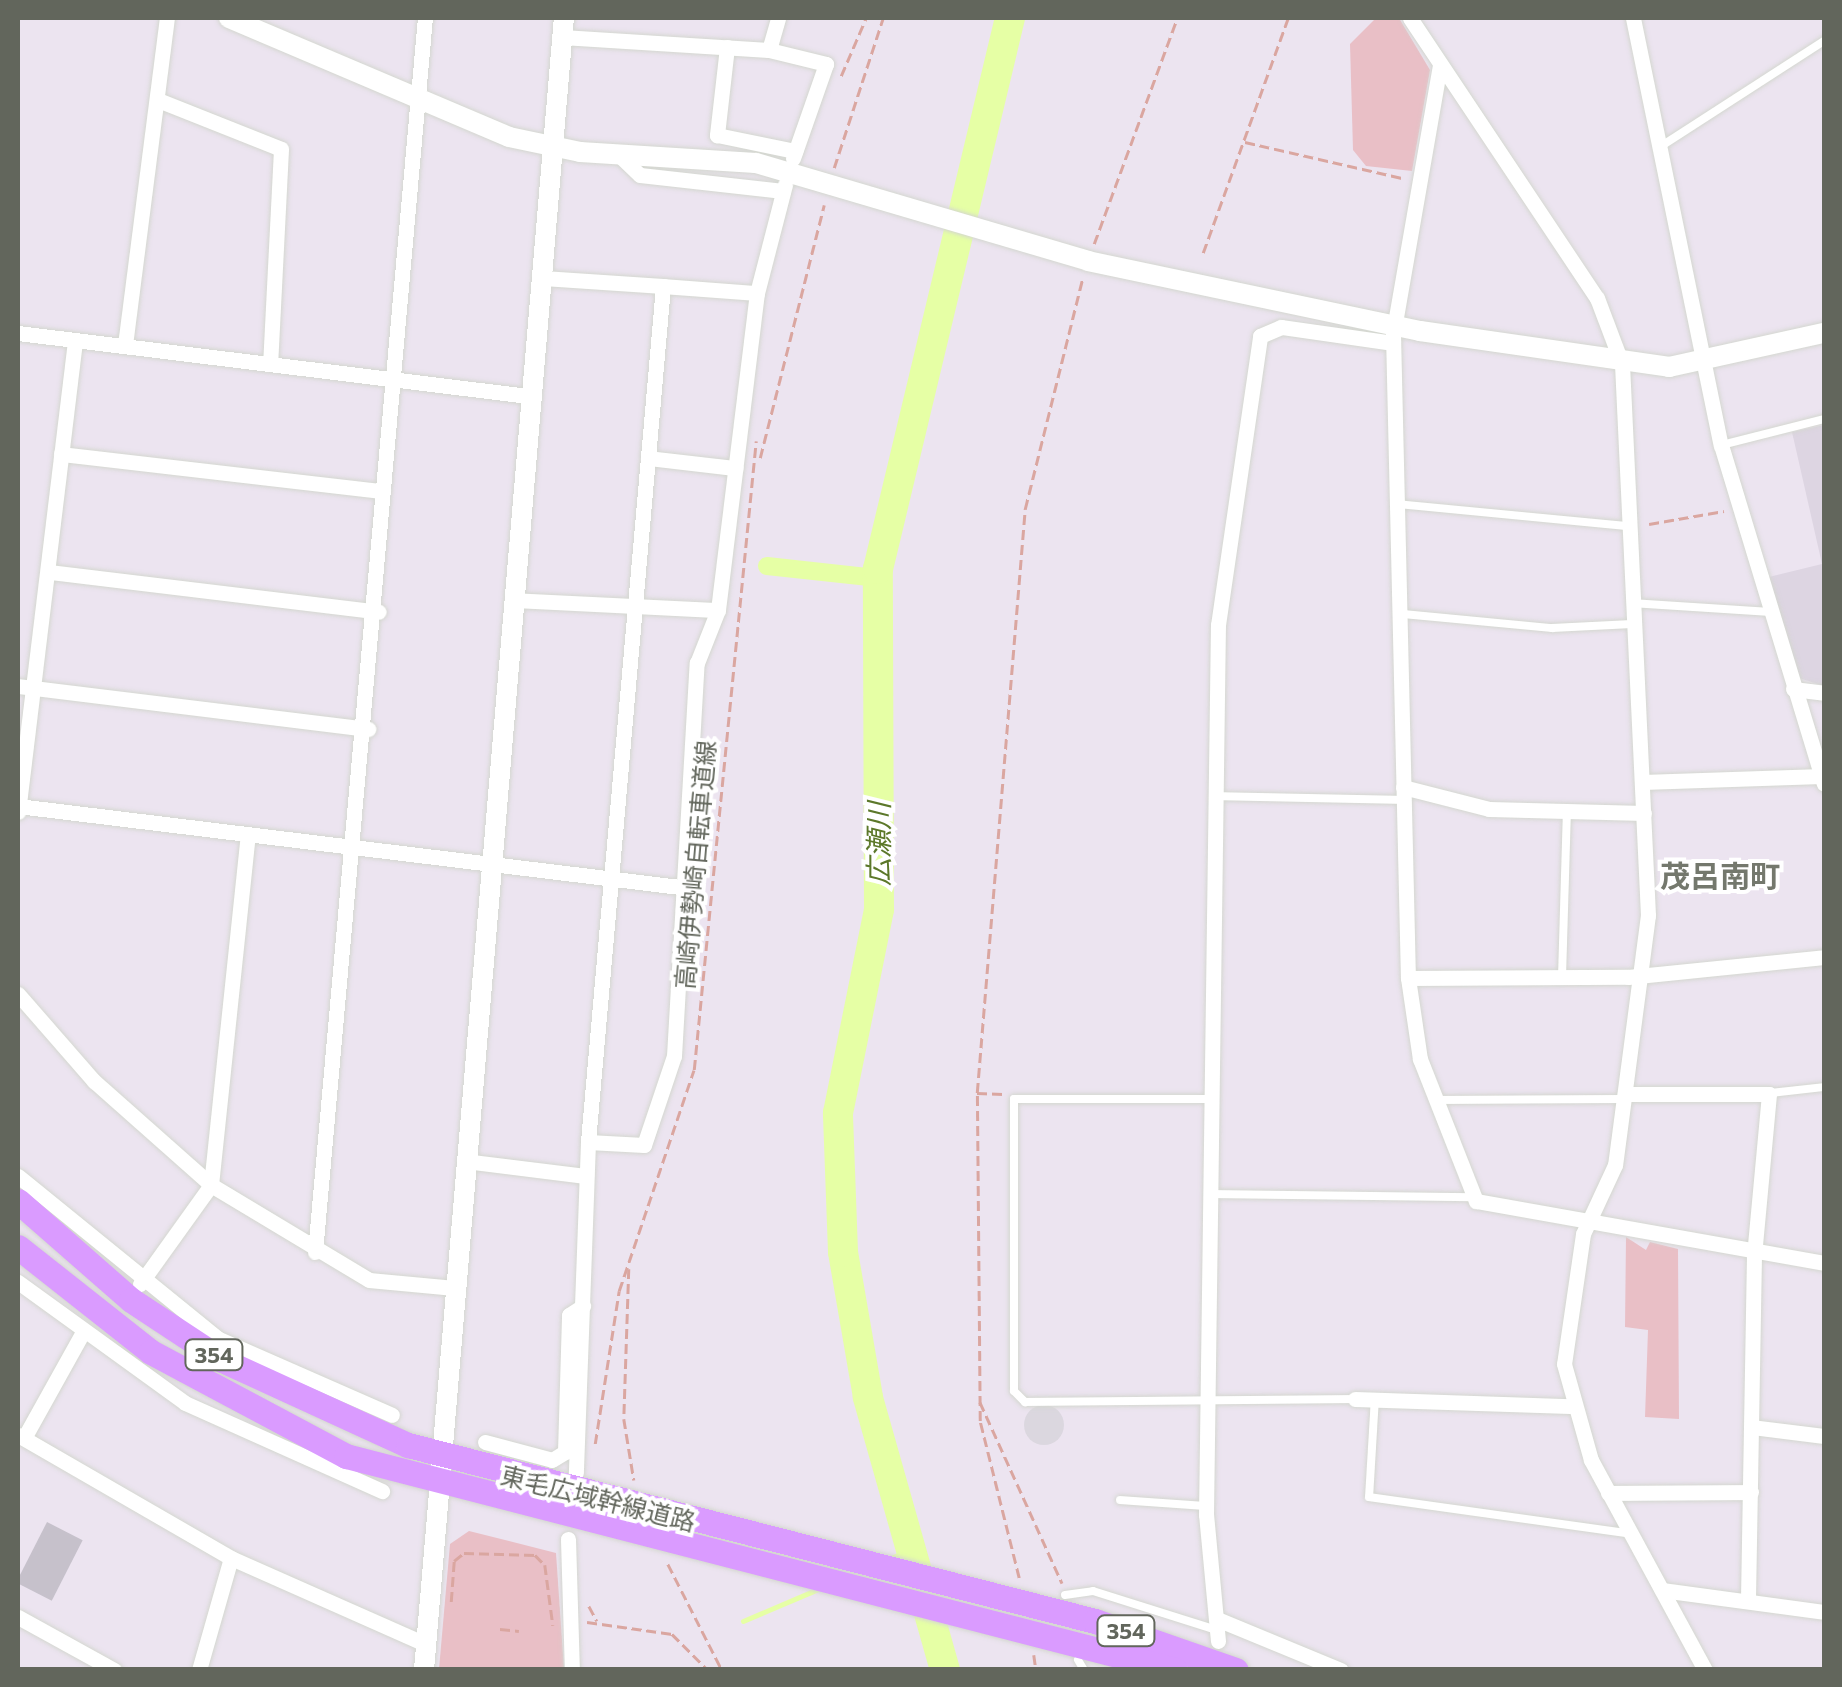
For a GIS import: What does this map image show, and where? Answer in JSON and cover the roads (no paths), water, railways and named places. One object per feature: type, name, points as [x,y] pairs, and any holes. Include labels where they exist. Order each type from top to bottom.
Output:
[{"type":"highway","name":"東毛広域幹線道路","points":[[18,1201],[131,1300],[220,1349],[442,1458],[1017,1606],[1236,1670]]},
{"type":"highway","name":"東毛広域幹線道路","points":[[21,1250],[150,1352],[346,1456],[669,1551],[1017,1606],[1176,1670]]},
{"type":"street","points":[[126,345],[166,18]]},
{"type":"street","points":[[229,18],[270,24],[418,98],[553,147],[744,161],[834,183],[1086,261],[1393,334]]},
{"type":"street","points":[[316,1252],[379,612],[383,491],[425,18]]},
{"type":"street","points":[[769,50],[778,18]]},
{"type":"street","points":[[1410,18],[1596,298],[1622,364],[1624,526],[1648,915],[1615,1165],[1591,1220],[1565,1314],[1570,1406],[1608,1493],[1705,1670]]},
{"type":"street","points":[[1633,18],[1663,146],[1721,445],[1823,780],[1642,782]]},
{"type":"street","points":[[424,1670],[528,396],[543,278],[563,27],[769,50],[827,68],[794,154],[717,136],[727,47]]},
{"type":"street","points":[[1440,65],[1393,334],[1404,614],[1408,978],[1434,1100],[1470,1197],[1754,1255],[1824,1263]]},
{"type":"street","points":[[158,100],[281,149],[270,364]]},
{"type":"street","points":[[588,1142],[644,1145],[674,1056],[680,887],[696,662],[718,610],[757,293],[784,188],[640,175],[618,154]]},
{"type":"street","points":[[543,278],[757,293]]},
{"type":"street","points":[[576,1473],[588,1142],[608,879],[663,286]]},
{"type":"street","points":[[1342,1670],[1217,1630],[1206,1506],[1218,626],[1260,336],[1281,327],[1393,334],[1622,364],[1704,360],[1824,333]]},
{"type":"street","points":[[18,333],[528,396]]},
{"type":"street","points":[[74,340],[50,572],[25,687],[18,809],[248,834],[491,868],[680,887]]},
{"type":"street","points":[[61,454],[383,491]]},
{"type":"street","points":[[648,458],[734,468]]},
{"type":"street","points":[[50,572],[379,612]]},
{"type":"street","points":[[512,600],[718,610]]},
{"type":"street","points":[[25,687],[368,729]]},
{"type":"street","points":[[1793,688],[1824,693]]},
{"type":"street","points":[[1403,793],[1489,809],[1644,813]]},
{"type":"street","points":[[140,1284],[211,1185],[248,834]]},
{"type":"street","points":[[1408,978],[1640,975],[1824,956]]},
{"type":"street","points":[[18,994],[94,1081],[211,1185],[316,1252],[369,1280],[455,1288]]},
{"type":"street","points":[[1624,1097],[1769,1094],[1754,1255],[1748,1600]]},
{"type":"street","points":[[464,1161],[586,1176]]},
{"type":"street","points":[[18,1176],[220,1349],[392,1414]]},
{"type":"street","points":[[21,1250],[38,1298]]},
{"type":"street","points":[[18,1282],[82,1334],[185,1403],[302,1462],[382,1492]]},
{"type":"street","points":[[485,1442],[552,1460],[565,1452],[569,1314],[583,1306]]},
{"type":"street","points":[[82,1334],[21,1436],[231,1558],[426,1645]]},
{"type":"street","points":[[1355,1399],[1570,1406]]},
{"type":"street","points":[[1752,1427],[1824,1436]]},
{"type":"street","points":[[302,1462],[346,1456]]},
{"type":"street","points":[[1608,1493],[1750,1492]]},
{"type":"street","points":[[568,1539],[572,1670]]},
{"type":"street","points":[[199,1670],[231,1558]]},
{"type":"street","points":[[1662,1590],[1824,1612]]},
{"type":"street","points":[[18,1617],[114,1670]]},
{"type":"lane","points":[[1663,146],[1824,41]]},
{"type":"lane","points":[[1721,445],[1824,419]]},
{"type":"lane","points":[[1397,504],[1624,526]]},
{"type":"lane","points":[[1628,603],[1772,612]]},
{"type":"lane","points":[[1404,614],[1552,628],[1632,624]]},
{"type":"lane","points":[[1214,796],[1403,793]]},
{"type":"lane","points":[[1562,977],[1567,812]]},
{"type":"lane","points":[[1769,1094],[1824,1087]]},
{"type":"lane","points":[[1213,1099],[1023,1097],[1012,1108],[1017,1398],[1210,1402],[1355,1399]]},
{"type":"lane","points":[[1434,1100],[1624,1097]]},
{"type":"lane","points":[[1212,1194],[1470,1197]]},
{"type":"lane","points":[[1374,1397],[1363,1494],[1632,1534]]},
{"type":"lane","points":[[1120,1500],[1206,1506]]},
{"type":"lane","points":[[1066,1591],[1217,1630]]},
{"type":"lane","points":[[1078,1660],[1084,1670]]},
{"type":"waterway","name":"広瀬川","points":[[945,1670],[868,1397],[843,1252],[838,1113],[879,909],[878,569],[1010,18]]},
{"type":"waterway","points":[[767,566],[878,578]]},
{"type":"waterway","points":[[888,1559],[913,1549]]},
{"type":"waterway","points":[[743,1621],[818,1589]]},
{"type":"district","name":"茂呂南町","points":[[1720,875]]}]
